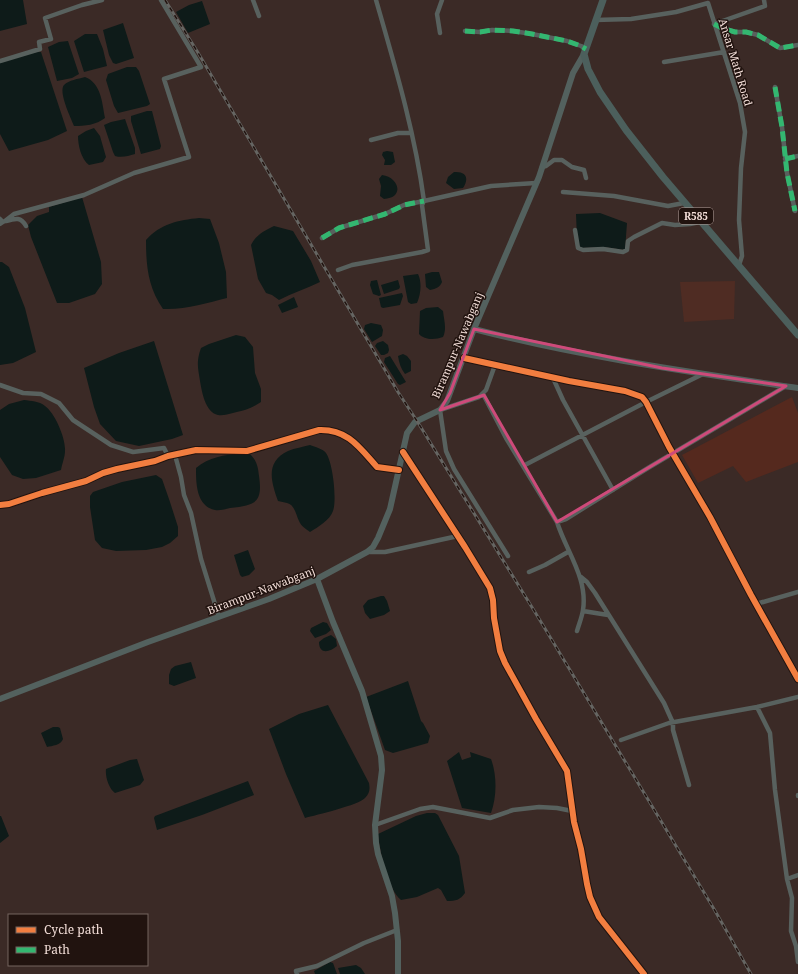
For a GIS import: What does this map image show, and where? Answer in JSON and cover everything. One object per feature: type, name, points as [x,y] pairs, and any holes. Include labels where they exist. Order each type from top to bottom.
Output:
[{"type":"main road","points":[[585,52],[603,0]]},
{"type":"main road","name":"R585","points":[[585,52],[588,69],[600,92],[626,130],[684,203],[798,335]]},
{"type":"street","points":[[0,61],[40,48],[39,42],[51,39],[45,18],[82,5],[102,0]]},
{"type":"street","points":[[2,222],[14,214],[84,195],[134,173],[189,158],[164,79],[201,67],[161,0]]},
{"type":"street","points":[[253,0],[259,16]]},
{"type":"street","points":[[338,270],[352,265],[428,250],[422,205],[424,201],[420,170],[398,75],[376,0]]},
{"type":"street","points":[[440,33],[437,14],[442,0]]},
{"type":"street","points":[[714,24],[765,6],[764,0]]},
{"type":"street","name":"Ansar Math Road","points":[[595,20],[631,19],[676,12],[708,1],[740,103],[745,132],[739,220],[742,256],[739,265]]},
{"type":"street","points":[[714,24],[735,32],[746,32],[758,35],[780,48],[798,45]]},
{"type":"street","points":[[465,31],[480,32],[492,30],[532,34],[567,41],[580,46],[585,52]]},
{"type":"street","name":"Birampur-Nawabganj","points":[[0,699],[148,642],[269,599],[317,579],[367,552],[373,547],[383,528],[390,509],[407,433],[418,420],[440,410],[447,401],[474,329],[536,183],[573,73],[585,52]]},
{"type":"street","points":[[664,62],[724,52]]},
{"type":"street","points":[[775,87],[782,127],[788,178],[795,211]]},
{"type":"street","points":[[371,140],[398,132],[411,132]]},
{"type":"street","points":[[786,159],[798,156]]},
{"type":"street","points":[[542,167],[554,160],[562,160],[572,167],[584,170],[586,178]]},
{"type":"street","points":[[322,238],[339,228],[385,214],[404,205],[491,186],[536,183]]},
{"type":"street","points":[[562,192],[614,196],[668,206],[684,203]]},
{"type":"street","points":[[2,222],[18,219],[23,221],[26,226]]},
{"type":"street","points":[[575,230],[578,248],[582,250],[604,249],[623,252],[627,250],[628,241],[662,223],[675,226],[700,222]]},
{"type":"street","points":[[474,329],[545,345],[662,368],[798,388]]},
{"type":"street","points":[[464,358],[552,378],[625,391],[642,397],[646,402],[672,454],[710,517],[798,679]]},
{"type":"street","points":[[495,365],[483,394],[472,400],[440,410],[446,451],[454,468],[508,556]]},
{"type":"street","points":[[523,466],[703,374]]},
{"type":"street","points":[[552,378],[613,490]]},
{"type":"street","points":[[0,385],[22,393],[41,394],[59,403],[73,420],[111,445],[134,452],[164,448],[168,456]]},
{"type":"street","points":[[557,522],[566,519],[786,386]]},
{"type":"street","points":[[483,394],[506,438],[557,522],[568,552],[580,577],[582,585],[583,611],[577,631]]},
{"type":"street","points":[[0,505],[9,504],[42,493],[86,482],[103,473],[155,461],[168,456],[196,450],[247,451],[311,432],[330,430],[342,434],[355,443],[377,467],[399,470]]},
{"type":"street","points":[[403,452],[490,588],[500,651],[505,664],[567,771],[574,822],[581,849],[587,884],[593,904],[599,917],[644,974]]},
{"type":"street","points":[[175,455],[184,495],[191,513],[201,559],[219,617]]},
{"type":"street","points":[[367,552],[385,552],[458,536]]},
{"type":"street","points":[[529,572],[568,552]]},
{"type":"street","points":[[580,577],[587,582],[651,681],[664,704],[673,723],[673,730],[689,786]]},
{"type":"street","points":[[317,579],[362,691],[381,756],[382,770],[375,825],[378,854],[392,896],[397,930],[398,974]]},
{"type":"street","points":[[756,604],[798,592]]},
{"type":"street","points":[[583,611],[608,615]]},
{"type":"street","points":[[622,740],[673,723],[757,707],[798,697]]},
{"type":"street","points":[[757,707],[770,733],[774,790],[787,879],[792,898],[791,932],[796,946],[798,962]]},
{"type":"street","points":[[375,825],[420,808],[433,807],[490,818],[514,810],[539,807],[572,811]]},
{"type":"street","points":[[787,879],[798,875]]},
{"type":"street","points":[[297,974],[296,971],[317,966],[364,943],[397,930]]},
{"type":"highlighted area","points":[[474,329],[662,368],[786,386],[557,522],[484,395],[440,410],[450,393]]},
{"type":"shaded area","points":[[0,0],[23,0],[27,24],[0,31]]},
{"type":"shaded area","points":[[202,1],[210,24],[188,33],[176,12],[189,5]]},
{"type":"shaded area","points":[[123,23],[134,58],[116,64],[113,63],[109,55],[103,30]]},
{"type":"shaded area","points":[[85,34],[97,34],[103,49],[107,66],[84,72],[74,41]]},
{"type":"shaded area","points":[[68,41],[79,74],[72,78],[57,81],[48,47],[59,42]]},
{"type":"shaded area","points":[[41,52],[67,131],[48,140],[9,151],[0,134],[0,62]]},
{"type":"shaded area","points":[[127,67],[136,67],[139,71],[150,104],[118,113],[114,106],[106,80],[108,74]]},
{"type":"shaded area","points":[[85,77],[98,88],[105,118],[90,125],[74,126],[64,99],[63,88],[68,82]]},
{"type":"shaded area","points":[[152,111],[161,146],[160,149],[141,154],[131,121],[131,116]]},
{"type":"shaded area","points":[[125,119],[135,148],[135,154],[118,157],[115,156],[113,152],[104,125]]},
{"type":"shaded area","points":[[94,128],[100,136],[106,157],[103,162],[89,165],[80,152],[78,136]]},
{"type":"shaded area","points":[[383,152],[393,152],[395,162],[391,165],[384,165],[385,160],[382,155]]},
{"type":"shaded area","points":[[454,172],[462,173],[466,176],[466,182],[463,188],[454,189],[446,183],[448,177]]},
{"type":"shaded area","points":[[382,175],[392,179],[396,183],[397,191],[391,198],[384,199],[380,196],[381,186],[379,179]]},
{"type":"shaded area","points":[[82,197],[101,262],[102,284],[95,294],[69,303],[57,303],[31,237],[28,225],[37,216],[49,212],[49,207]]},
{"type":"shaded area","points":[[600,213],[627,223],[625,250],[604,247],[580,248],[577,239],[576,214]]},
{"type":"shaded area","points":[[199,218],[210,219],[219,243],[226,272],[227,298],[188,307],[163,309],[154,293],[149,276],[147,267],[146,240],[157,230],[170,224]]},
{"type":"shaded area","points":[[274,226],[293,231],[311,261],[320,282],[279,300],[266,293],[258,279],[251,245],[258,236]]},
{"type":"shaded area","points":[[0,262],[9,267],[25,308],[36,352],[13,363],[0,365]]},
{"type":"shaded area","points":[[439,272],[442,282],[438,288],[430,290],[426,287],[425,274]]},
{"type":"shaded area","points":[[418,274],[420,284],[419,296],[417,303],[411,304],[408,302],[403,276]]},
{"type":"shaded area","points":[[377,280],[381,295],[379,296],[373,294],[370,285],[371,281]]},
{"type":"shaded area","points":[[398,280],[400,287],[399,289],[384,294],[381,285]]},
{"type":"shaded area","points":[[735,281],[734,319],[684,322],[680,282]]},
{"type":"shaded area","points":[[402,293],[403,296],[400,305],[383,308],[381,307],[379,298]]},
{"type":"shaded area","points":[[294,297],[298,307],[282,313],[278,305]]},
{"type":"shaded area","points":[[438,307],[443,311],[445,328],[443,337],[433,339],[421,336],[419,334],[420,311],[426,308]]},
{"type":"shaded area","points":[[371,323],[381,325],[383,330],[382,336],[372,342],[364,329],[365,325]]},
{"type":"shaded area","points":[[236,335],[245,337],[253,347],[255,373],[261,389],[261,402],[245,410],[226,415],[218,415],[210,410],[205,401],[202,391],[198,357],[201,348]]},
{"type":"shaded area","points":[[154,341],[183,435],[172,439],[139,446],[116,441],[100,424],[84,368],[119,353]]},
{"type":"shaded area","points":[[383,341],[388,345],[389,350],[388,353],[381,355],[375,346],[377,343]]},
{"type":"shaded area","points":[[403,354],[411,361],[411,371],[405,374],[400,366],[398,356]]},
{"type":"shaded area","points":[[390,356],[406,382],[400,385],[384,362],[385,358]]},
{"type":"shaded area","points":[[792,397],[798,413],[798,462],[746,482],[733,466],[698,483],[682,455]]},
{"type":"shaded area","points":[[24,400],[43,404],[49,409],[56,420],[62,433],[65,446],[65,456],[61,470],[36,478],[23,479],[12,475],[0,457],[0,410],[9,404]]},
{"type":"shaded area","points":[[310,445],[323,450],[326,453],[331,465],[335,499],[333,511],[329,517],[310,532],[301,524],[295,510],[290,504],[278,501],[273,486],[272,473],[273,466],[281,455],[288,451]]},
{"type":"shaded area","points":[[241,453],[250,454],[257,464],[260,485],[258,497],[251,504],[246,506],[218,510],[209,508],[204,504],[198,493],[196,468],[211,459]]},
{"type":"shaded area","points":[[156,475],[162,479],[178,527],[178,536],[170,543],[162,547],[146,550],[116,551],[102,548],[95,540],[90,507],[90,496],[93,492],[122,482]]},
{"type":"shaded area","points":[[248,550],[255,569],[249,575],[242,577],[234,555]]},
{"type":"shaded area","points":[[384,596],[387,601],[390,611],[384,615],[370,619],[365,613],[363,606],[368,600]]},
{"type":"shaded area","points":[[323,622],[327,623],[331,630],[326,634],[315,638],[310,631],[311,628]]},
{"type":"shaded area","points":[[331,635],[336,639],[337,646],[331,650],[323,651],[319,646],[319,642]]},
{"type":"shaded area","points":[[191,662],[196,678],[174,686],[169,684],[171,669],[175,666]]},
{"type":"shaded area","points":[[408,681],[421,721],[430,736],[428,743],[393,753],[385,750],[366,697]]},
{"type":"shaded area","points":[[328,705],[370,787],[365,798],[355,804],[305,818],[269,729],[299,714]]},
{"type":"shaded area","points":[[53,727],[60,728],[63,739],[54,746],[47,747],[41,733]]},
{"type":"shaded area","points":[[459,752],[462,760],[471,757],[470,752],[491,759],[496,786],[491,813],[462,808],[447,761]]},
{"type":"shaded area","points":[[137,759],[144,780],[140,785],[115,793],[111,789],[108,782],[106,769]]},
{"type":"shaded area","points":[[248,781],[254,795],[157,830],[154,818],[155,816]]},
{"type":"shaded area","points":[[427,813],[435,813],[438,815],[459,856],[465,893],[458,900],[447,901],[441,890],[438,888],[417,897],[401,900],[396,894],[388,878],[382,859],[378,834],[416,816]]},
{"type":"shaded area","points":[[0,816],[9,836],[0,843]]},
{"type":"shaded area","points":[[330,962],[333,963],[337,974],[315,974],[314,971]]},
{"type":"shaded area","points":[[356,965],[361,968],[365,974],[340,974],[338,968]]},
{"type":"railway","points":[[165,0],[197,51],[398,392],[538,617],[714,909],[751,974]]},
{"type":"marked path","points":[[714,24],[735,32],[746,32],[758,35],[780,48],[798,45]]},
{"type":"marked path","points":[[465,31],[513,31],[567,41],[586,49]]},
{"type":"marked path","points":[[775,87],[782,127],[787,173],[795,211]]},
{"type":"marked path","points":[[785,159],[798,156]]},
{"type":"marked path","points":[[322,238],[339,228],[385,214],[404,205],[424,201]]},
{"type":"cycle path","points":[[464,358],[569,381],[625,391],[642,397],[710,517],[751,595],[798,679]]},
{"type":"cycle path","points":[[0,505],[9,504],[86,481],[103,473],[155,461],[168,456],[196,450],[247,451],[319,430],[346,436],[359,447],[377,467],[399,470]]},
{"type":"cycle path","points":[[403,452],[490,588],[500,651],[505,663],[567,771],[574,822],[581,849],[590,897],[599,917],[644,974]]}]
